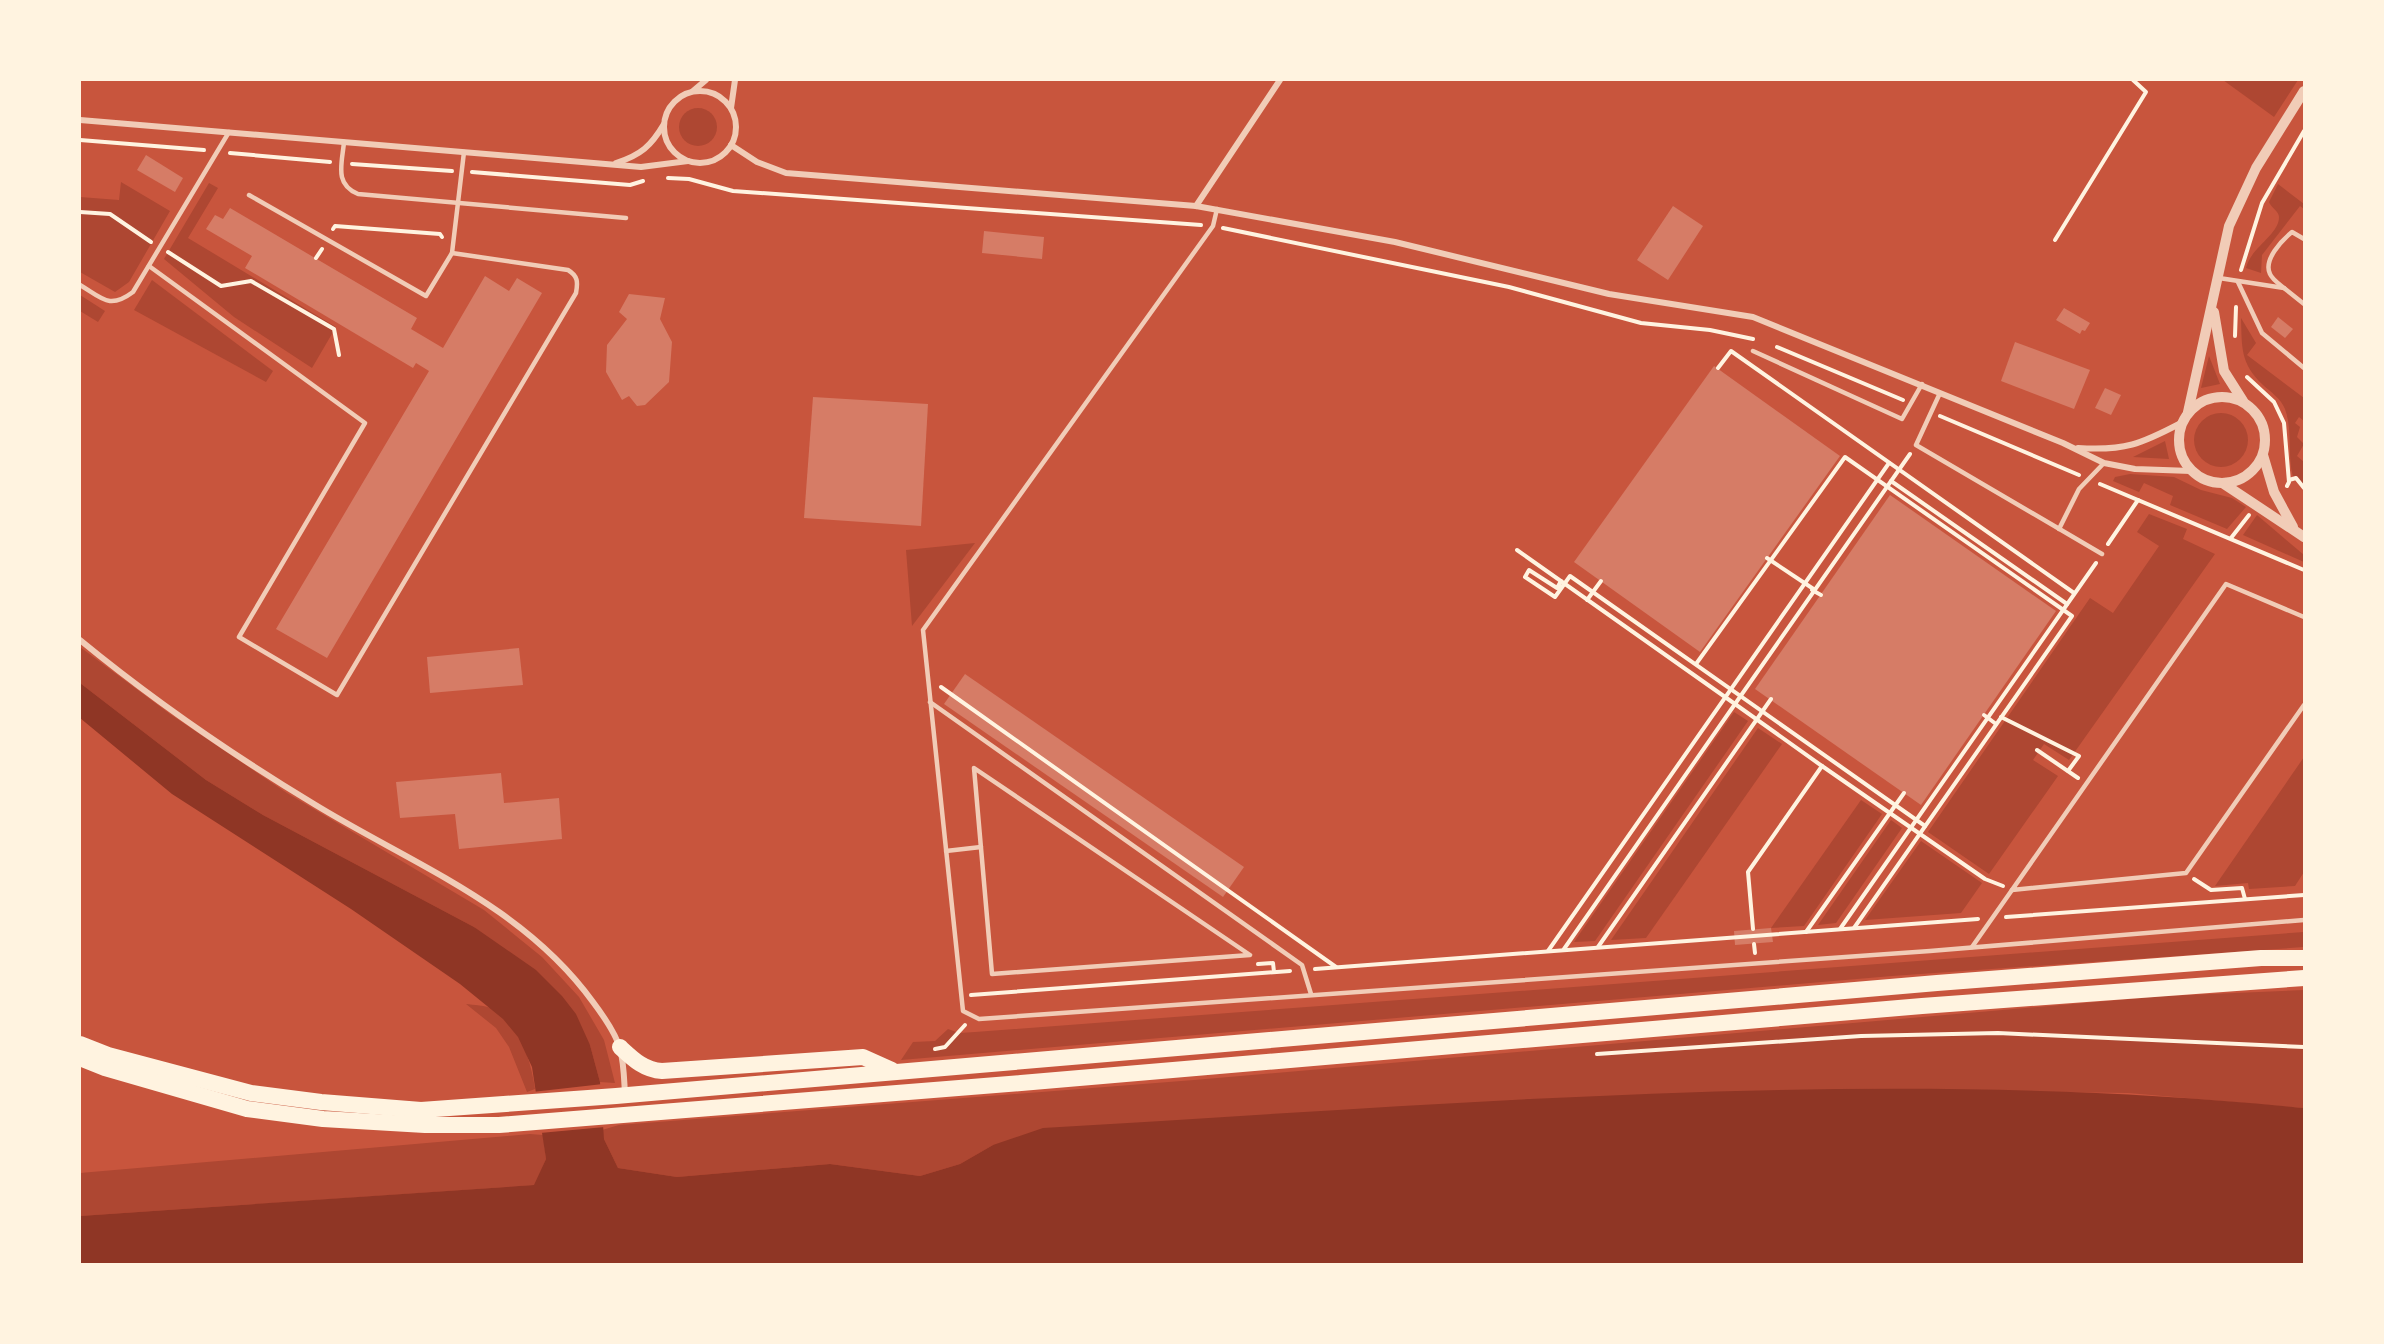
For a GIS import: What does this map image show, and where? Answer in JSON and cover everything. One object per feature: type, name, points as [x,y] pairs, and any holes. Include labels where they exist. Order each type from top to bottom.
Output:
[{"type":"highway","points":[[80,1058],[115,1071],[247,1109],[323,1119],[423,1118],[527,1102],[1925,984],[2260,958],[2304,958]]},
{"type":"highway","points":[[80,1044],[108,1055],[250,1094],[423,1118],[499,1125],[1922,1006],[2304,978]]},
{"type":"highway","points":[[620,1047],[651,1071],[863,1057],[896,1072]]},
{"type":"street","points":[[613,164],[638,156],[652,143],[674,102],[706,80]]},
{"type":"street","points":[[80,120],[641,167],[688,161],[712,161],[731,145],[736,126],[731,108],[735,80]]},
{"type":"street","points":[[1196,206],[1280,80]]},
{"type":"street","points":[[693,91],[715,93],[731,108]]},
{"type":"street","points":[[2191,471],[2179,449],[2181,423],[2188,412],[2229,226],[2241,196],[2304,91]]},
{"type":"street","points":[[664,123],[669,146],[688,161]]},
{"type":"street","points":[[731,145],[758,162],[786,173],[1217,209],[1395,242],[1609,294],[1754,317],[1922,384],[2075,448],[2104,463],[2135,469],[2191,471],[2212,483],[2224,484],[2247,475],[2263,455]]},
{"type":"street","points":[[2213,302],[2224,371],[2245,404],[2261,421],[2265,444],[2263,455],[2274,492],[2295,530]]},
{"type":"street","points":[[2188,412],[2203,401],[2221,396],[2245,404]]},
{"type":"street","points":[[2075,448],[2110,450],[2140,444],[2181,423]]},
{"type":"street","points":[[2224,484],[2304,537]]},
{"type":"street","points":[[80,640],[184,718],[314,804],[399,851],[525,929],[570,972],[599,1010],[620,1047],[621,1095]]},
{"type":"lane","points":[[80,285],[108,303],[121,301],[133,292],[229,132]]},
{"type":"lane","points":[[344,142],[341,181],[347,189],[358,194],[626,218]]},
{"type":"lane","points":[[249,195],[426,296],[452,253],[464,152]]},
{"type":"lane","points":[[1217,209],[1213,226],[923,630],[963,1011],[979,1019],[1972,947],[2304,920]]},
{"type":"lane","points":[[2304,239],[2292,232],[2270,258],[2268,266],[2270,275],[2304,304]]},
{"type":"lane","points":[[149,266],[365,423],[239,637],[337,695],[576,293],[578,282],[574,274],[568,270],[452,253]]},
{"type":"lane","points":[[2217,278],[2238,282],[2250,281],[2284,288]]},
{"type":"lane","points":[[2238,282],[2262,333],[2304,369]]},
{"type":"lane","points":[[1754,351],[1902,418],[1922,384]]},
{"type":"lane","points":[[1940,393],[1916,445],[2102,554]]},
{"type":"lane","points":[[2059,529],[2079,489],[2104,463]]},
{"type":"lane","points":[[1972,947],[2226,584],[2304,617]]},
{"type":"lane","points":[[930,702],[1302,965],[1311,994]]},
{"type":"lane","points":[[2012,890],[2186,873],[2304,705]]},
{"type":"lane","points":[[974,768],[1250,955],[992,974],[981,847],[974,768]]},
{"type":"lane","points":[[946,851],[981,847]]},
{"type":"path","points":[[2055,240],[2146,92],[2133,80]]},
{"type":"path","points":[[80,140],[630,185],[646,180]]},
{"type":"path","points":[[666,178],[689,179],[733,191],[1213,226],[1509,287],[1641,323],[1710,330],[1762,341]]},
{"type":"path","points":[[80,212],[110,214],[221,286],[251,281],[333,329],[339,355]]},
{"type":"path","points":[[316,258],[335,226],[440,234],[452,253]]},
{"type":"path","points":[[1773,345],[1911,403]]},
{"type":"path","points":[[1718,368],[1731,351],[2074,593]]},
{"type":"path","points":[[1931,412],[2304,570]]},
{"type":"path","points":[[1563,950],[1916,445]]},
{"type":"path","points":[[1696,664],[1845,457],[2072,616],[1853,928]]},
{"type":"path","points":[[1548,951],[1889,464]]},
{"type":"path","points":[[2289,480],[2296,478],[2304,488]]},
{"type":"path","points":[[1891,481],[2067,604]]},
{"type":"path","points":[[1840,929],[2138,500]]},
{"type":"path","points":[[2230,538],[2252,511]]},
{"type":"path","points":[[1517,550],[1985,879],[2012,890]]},
{"type":"path","points":[[1767,558],[1815,590]]},
{"type":"path","points":[[1561,581],[1557,588],[1529,570],[1524,577],[1555,597],[1570,576],[1924,827]]},
{"type":"path","points":[[1587,600],[1601,581]]},
{"type":"path","points":[[1804,584],[1821,595]]},
{"type":"path","points":[[951,694],[1337,968]]},
{"type":"path","points":[[1598,948],[1771,699]]},
{"type":"path","points":[[1984,715],[1996,724]]},
{"type":"path","points":[[2001,717],[2079,756],[2068,771]]},
{"type":"path","points":[[2037,750],[2064,768]]},
{"type":"path","points":[[1753,929],[1748,872],[1822,766]]},
{"type":"path","points":[[1806,932],[1904,793]]},
{"type":"path","points":[[2186,873],[2211,890],[2242,888],[2245,899]]},
{"type":"path","points":[[2017,916],[2302,895],[2304,890]]},
{"type":"path","points":[[1320,969],[1959,920]]},
{"type":"path","points":[[1257,964],[1273,963],[1274,972]]},
{"type":"path","points":[[961,996],[1291,971]]},
{"type":"path","points":[[933,1049],[945,1047],[971,1015]]},
{"type":"path","points":[[1594,1054],[1861,1036],[1998,1033],[2304,1047]]},
{"type":"shaded area","points":[[2223,80],[2298,80],[2274,117]]},
{"type":"shaded area","points":[[698,108],[711,114],[717,127],[711,140],[698,146],[685,140],[679,127],[685,114]]},
{"type":"shaded area","points":[[121,182],[170,211],[129,282],[115,292],[80,272],[80,197],[119,200]]},
{"type":"shaded area","points":[[209,183],[218,188],[188,238],[336,327],[312,368],[234,317],[164,259]]},
{"type":"shaded area","points":[[2278,184],[2304,204],[2304,209],[2300,206],[2262,255],[2261,273],[2246,268],[2253,254],[2275,230],[2278,223],[2279,215],[2269,202]]},
{"type":"shaded area","points":[[152,280],[273,371],[266,382],[134,310]]},
{"type":"shaded area","points":[[80,295],[105,311],[98,322],[80,311]]},
{"type":"shaded area","points":[[2241,318],[2256,343],[2247,355],[2304,398],[2304,421],[2299,417],[2295,423],[2300,427],[2297,437],[2304,444],[2297,456],[2304,462],[2303,484],[2297,476],[2293,477],[2289,426],[2285,409],[2255,377],[2246,362],[2242,347]]},
{"type":"shaded area","points":[[2209,356],[2220,384],[2201,388]]},
{"type":"shaded area","points":[[2216,413],[2226,413],[2236,417],[2244,425],[2248,440],[2244,455],[2236,463],[2226,467],[2216,467],[2206,463],[2198,455],[2194,445],[2194,435],[2198,425],[2206,417]]},
{"type":"shaded area","points":[[2165,441],[2169,459],[2133,457]]},
{"type":"shaded area","points":[[2130,474],[2174,477],[2201,490],[2232,498],[2246,507],[2227,529],[2170,505],[2173,496],[2144,483],[2139,492],[2113,481],[2115,477]]},
{"type":"shaded area","points":[[2149,514],[2187,529],[2183,539],[2215,554],[2069,760],[2044,744],[2033,760],[2058,776],[1989,874],[1928,832],[2090,598],[2113,613],[2159,546],[2137,532]]},
{"type":"shaded area","points":[[2257,515],[2304,555],[2304,562],[2243,535]]},
{"type":"shaded area","points":[[975,543],[912,626],[906,550]]},
{"type":"shaded area","points":[[80,647],[170,714],[287,793],[484,910],[542,957],[579,997],[604,1040],[615,1083],[600,1082],[590,1045],[474,927],[263,815],[206,780],[80,683]]},
{"type":"shaded area","points":[[80,683],[206,780],[263,815],[474,927],[536,970],[576,1014],[590,1045],[600,1082],[604,1139],[618,1168],[677,1177],[830,1164],[920,1176],[960,1164],[993,1145],[1043,1128],[1516,1100],[1831,1089],[1989,1090],[2147,1096],[2304,1108],[2304,1264],[80,1264],[80,1216],[534,1185],[546,1159],[532,1067],[518,1037],[503,1019],[460,984],[351,909],[172,794],[80,718]]},
{"type":"shaded area","points":[[1734,712],[1748,721],[1595,941],[1574,942]]},
{"type":"shaded area","points":[[1758,728],[1782,744],[1646,938],[1611,940]]},
{"type":"shaded area","points":[[2304,757],[2304,872],[2295,886],[2249,889],[2248,883],[2215,886]]},
{"type":"shaded area","points":[[1861,800],[1882,814],[1804,926],[1771,928]]},
{"type":"shaded area","points":[[1891,820],[1902,828],[1836,923],[1818,925]]},
{"type":"shaded area","points":[[1921,841],[1982,883],[1961,913],[1865,920]]},
{"type":"shaded area","points":[[2304,932],[2304,947],[1892,976],[901,1060],[913,1042],[935,1041],[948,1029],[959,1033],[975,1032]]},
{"type":"shaded area","points":[[2304,990],[2304,1108],[2128,1093],[1881,1090],[993,1145],[960,1164],[920,1176],[830,1164],[677,1177],[618,1168],[602,1130],[619,1125],[1194,1080],[2165,996]]},
{"type":"shaded area","points":[[466,1004],[493,1009],[510,1025],[523,1044],[531,1067],[535,1089],[527,1092],[509,1047],[496,1028]]},
{"type":"shaded area","points":[[530,1134],[543,1135],[546,1159],[535,1185],[80,1216],[80,1173]]},
{"type":"pier","points":[[603,1084],[605,1127],[540,1133],[532,1092]]},
{"type":"building","points":[[146,155],[183,178],[175,192],[137,170]]},
{"type":"building","points":[[1673,206],[1703,226],[1668,280],[1637,260]]},
{"type":"building","points":[[230,208],[417,318],[411,329],[443,348],[485,276],[509,291],[517,278],[542,293],[327,658],[276,629],[429,371],[416,363],[413,368],[245,268],[252,256],[206,229],[215,215],[223,219]]},
{"type":"building","points":[[984,231],[1044,237],[1042,259],[982,253]]},
{"type":"building","points":[[629,294],[665,298],[660,319],[672,342],[669,382],[645,405],[637,406],[629,396],[622,400],[606,372],[607,345],[627,319],[619,312]]},
{"type":"building","points":[[2064,308],[2090,323],[2085,331],[2082,330],[2080,334],[2056,320]]},
{"type":"building","points":[[2278,317],[2293,329],[2285,338],[2271,327]]},
{"type":"building","points":[[2015,342],[2090,370],[2074,409],[2001,381]]},
{"type":"building","points":[[1714,366],[1840,456],[1700,652],[1574,562]]},
{"type":"building","points":[[2105,388],[2121,395],[2111,415],[2095,408]]},
{"type":"building","points":[[813,397],[928,404],[921,526],[804,518]]},
{"type":"building","points":[[1890,495],[2056,611],[1921,805],[1755,689]]},
{"type":"building","points":[[519,648],[523,685],[430,693],[427,657]]},
{"type":"building","points":[[965,674],[1244,867],[1223,897],[944,704]]},
{"type":"building","points":[[501,773],[504,803],[559,798],[562,839],[459,849],[455,814],[400,818],[396,782]]},
{"type":"building","points":[[1771,928],[1773,942],[1735,945],[1734,931]]}]
